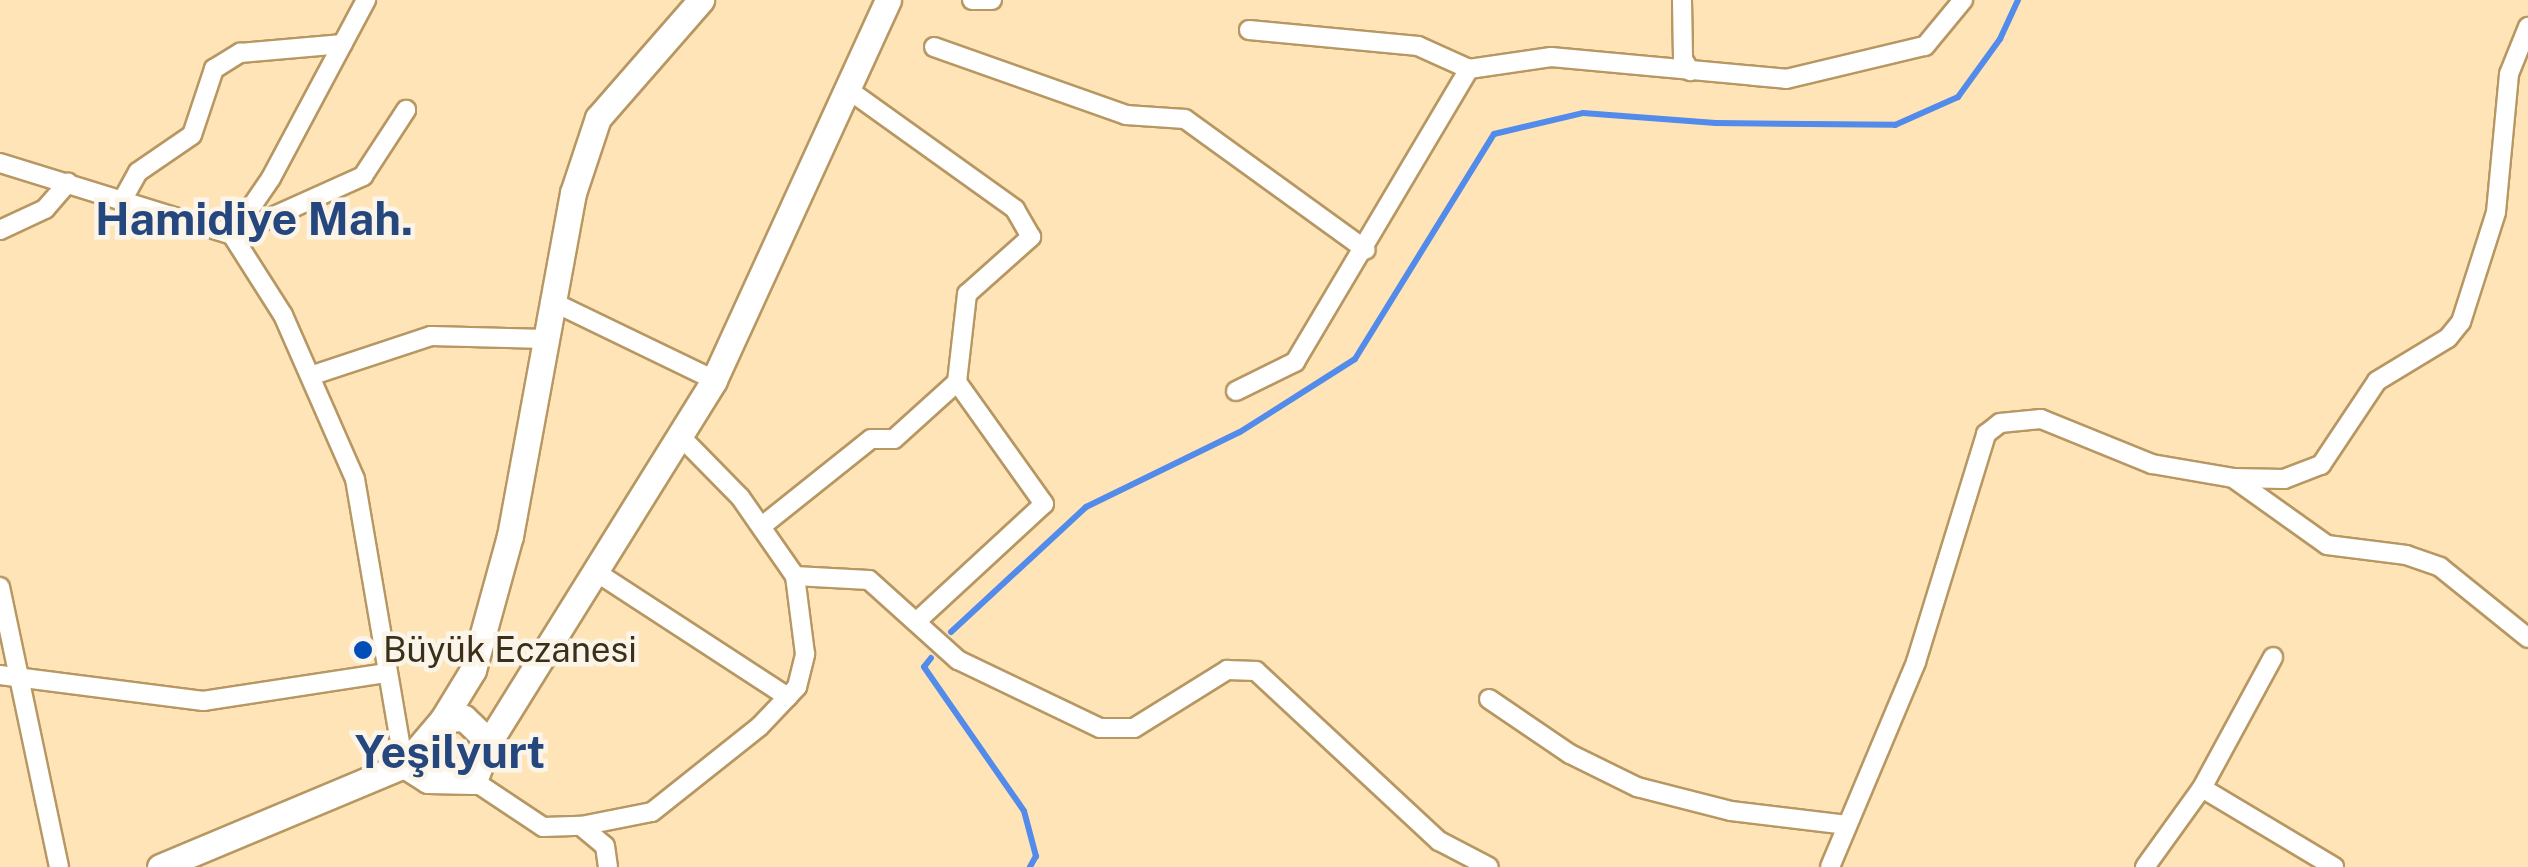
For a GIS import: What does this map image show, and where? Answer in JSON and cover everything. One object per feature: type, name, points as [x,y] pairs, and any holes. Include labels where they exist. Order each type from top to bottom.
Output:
[{"type":"main road","points":[[160,867],[404,765],[444,719],[474,670],[510,536],[573,193],[598,118],[701,0]]},
{"type":"main road","points":[[404,765],[428,780],[474,781],[489,742],[714,380],[888,0]]},
{"type":"main road","points":[[444,719],[464,718],[489,742]]},
{"type":"street","points":[[232,235],[271,178],[366,0]]},
{"type":"street","points":[[972,0],[992,0]]},
{"type":"street","points":[[1682,0],[1690,71]]},
{"type":"street","points":[[1249,30],[1418,46],[1469,69],[1551,57],[1786,79],[1885,60],[1925,46],[1964,0]]},
{"type":"street","points":[[1830,867],[1916,662],[1986,434],[2000,423],[2041,418],[2152,464],[2232,478],[2284,479],[2321,465],[2377,381],[2448,338],[2461,322],[2496,212],[2509,74],[2528,27]]},
{"type":"street","points":[[123,199],[138,172],[192,135],[214,70],[240,53],[344,44]]},
{"type":"street","points":[[934,46],[1126,115],[1184,120],[1366,250]]},
{"type":"street","points":[[1236,391],[1295,362],[1366,250],[1469,69]]},
{"type":"street","points":[[762,526],[871,438],[894,440],[957,382],[967,294],[1031,238],[1015,210],[848,90]]},
{"type":"street","points":[[232,235],[362,176],[406,110]]},
{"type":"street","points":[[0,163],[232,235],[283,315],[356,479],[379,588],[387,673],[404,765]]},
{"type":"street","points":[[0,230],[45,209],[68,183]]},
{"type":"street","points":[[553,302],[714,380]]},
{"type":"street","points":[[310,376],[431,336],[546,339]]},
{"type":"street","points":[[916,622],[1044,504],[957,382]]},
{"type":"street","points":[[474,781],[543,827],[582,826],[652,812],[788,697],[804,654],[795,576],[762,526],[680,436]]},
{"type":"street","points":[[2232,478],[2327,545],[2406,555],[2440,567],[2528,638]]},
{"type":"street","points":[[596,572],[788,697]]},
{"type":"street","points":[[795,576],[869,580],[958,660],[1100,728],[1134,728],[1227,670],[1256,671],[1439,842],[1489,867]]},
{"type":"street","points":[[0,586],[9,676],[60,867]]},
{"type":"street","points":[[2145,867],[2202,788],[2272,657]]},
{"type":"street","points":[[9,676],[203,701],[387,673]]},
{"type":"street","points":[[1489,699],[1570,754],[1637,787],[1731,812],[1847,826]]},
{"type":"street","points":[[2202,788],[2334,867]]},
{"type":"street","points":[[582,826],[605,846],[608,867]]},
{"type":"waterway","points":[[951,632],[1086,507],[1240,432],[1355,359],[1494,134],[1583,113],[1716,123],[1895,125],[1958,97],[2000,39],[2018,0]]},
{"type":"waterway","points":[[931,658],[924,667],[1024,811],[1036,856],[1030,867]]},
{"type":"place","name":"Büyük Eczanesi","points":[[363,650]]},
{"type":"district","name":"Hamidiye Mah.","points":[[254,219]]},
{"type":"district","name":"Yeşilyurt","points":[[450,752]]}]
